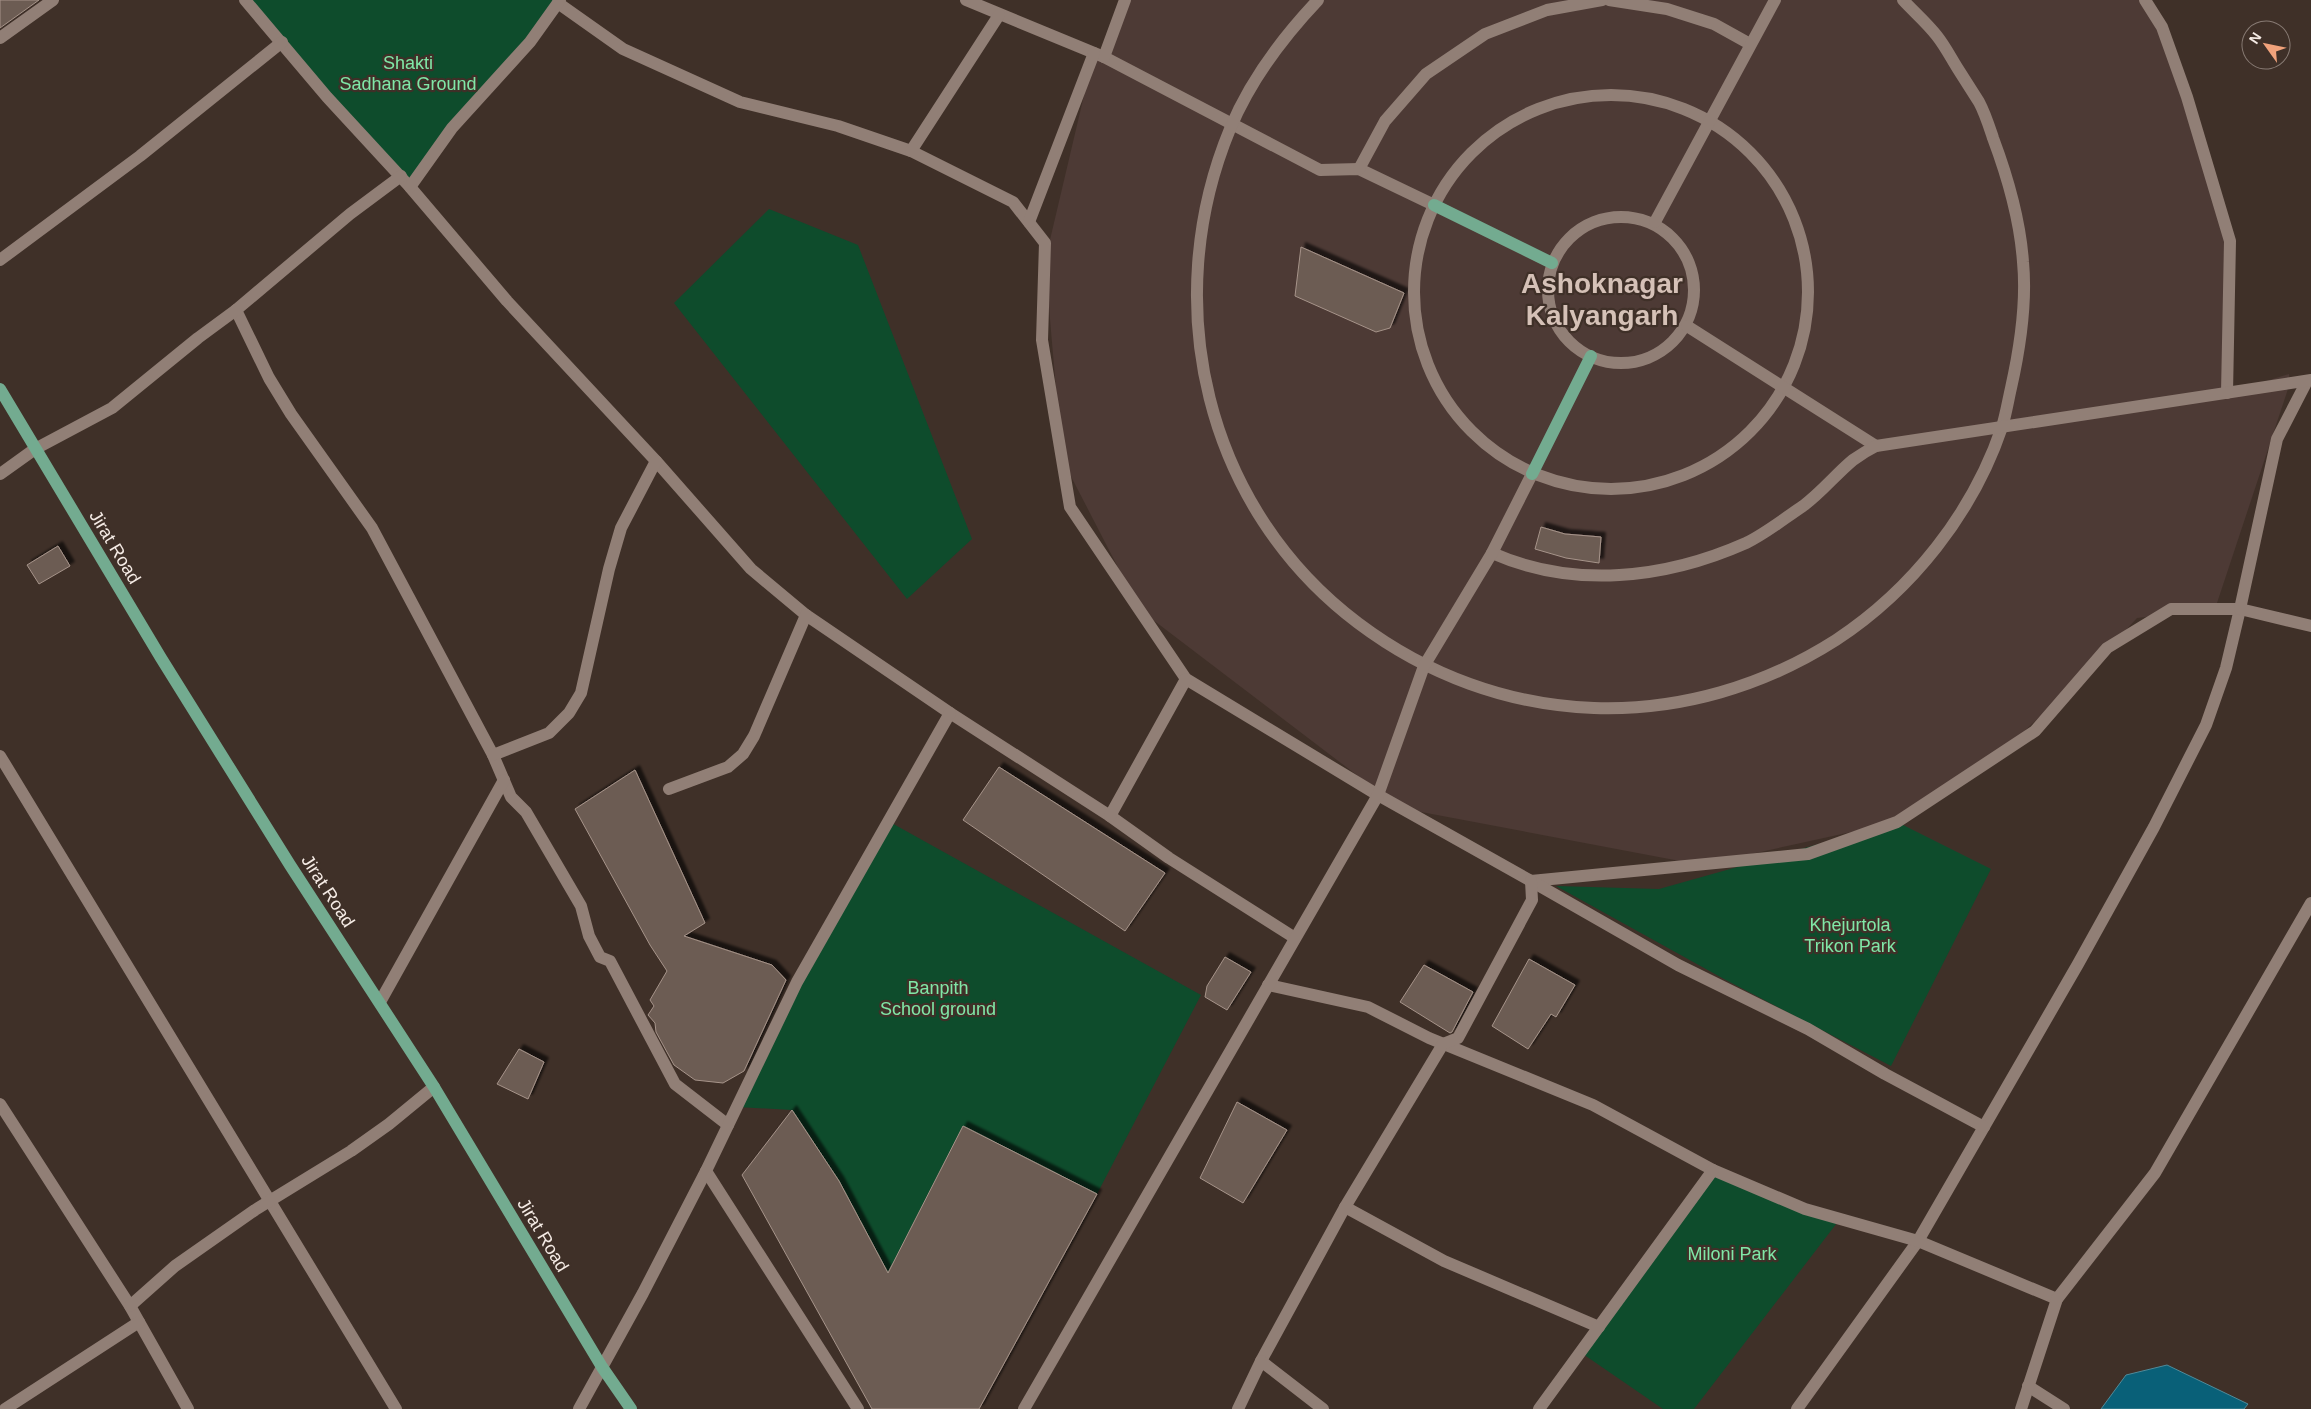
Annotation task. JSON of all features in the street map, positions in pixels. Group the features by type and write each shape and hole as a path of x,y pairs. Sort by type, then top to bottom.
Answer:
{"main road":[{"path":"1434,204 1552,262"},
{"path":"1532,474 1591,356"},
{"name":"Jirat Road","path":"0,389 161,658 285,857 434,1087 602,1367 631,1409"}],"street":[{"path":"0,38 53,0"},
{"path":"245,0 327,97 410,187 507,301 656,461 751,569 806,615 950,713 1110,816 1169,858 1296,938"},
{"path":"966,0 998,15 1099,55 1320,170 1360,170 1434,204"},
{"path":"1029,222 1099,55 1125,0"},
{"path":"1318,0 1283,40 1255,81 1232,125 1214,170 1205,208 1196,266 1196,315 1201,364 1215,420 1228,457 1250,501 1276,542 1308,579 1343,612 1382,641 1424,666 1470,685 1519,699 1569,707 1603,708 1670,704 1719,693 1767,677 1812,655 1855,627 1894,595 1928,558 1958,517 1983,472 2002,426 2021,346 2023,272 2010,182 1981,105 1937,36 1903,0"},
{"path":"1360,170 1385,121 1426,74 1485,34 1547,10 1602,0"},
{"path":"1609,0 1667,9 1714,24 1750,44"},
{"path":"1655,222 1774,0"},
{"path":"2145,0 2162,27 2184,88 2230,240 2227,393"},
{"path":"410,187 452,128 530,42 559,2 623,49 740,102 838,126 911,151 1013,202 1045,243 1042,340 1070,508 1186,679 1378,795 1678,965 1808,1029 1984,1128"},
{"path":"911,151 998,15"},
{"path":"0,260 140,156 282,42"},
{"path":"1594,95 1634,95 1674,104 1710,120 1751,151 1782,192 1801,238 1808,289 1802,340 1783,387 1754,427 1716,458 1672,480 1623,489 1574,486 1532,474 1483,444 1448,405 1424,358 1414,307 1417,254 1434,204 1455,170 1484,141 1517,118 1554,102 1594,95"},
{"path":"0,474 35,449 112,408 198,338 236,310 350,214 400,176"},
{"path":"1612,215 1655,222 1685,249 1696,287 1687,326 1656,357 1613,365 1573,348 1549,312 1548,268 1573,232 1612,215"},
{"path":"236,310 269,378 291,414 372,528 493,756 511,797 526,812 581,906 589,936 600,957 610,961 675,1084 728,1125"},
{"path":"1687,326 1876,446"},
{"path":"1492,553 1519,565 1574,575 1626,575 1689,565 1748,542 1805,504 1854,460 1876,446 2309,380"},
{"path":"1798,1409 1918,1241 2083,955 2154,826 2206,725 2226,668 2277,439 2309,380"},
{"path":"493,756 549,733 569,713 581,693 609,569 621,528 656,461"},
{"path":"1024,1409 1378,795 1424,666 1492,553 1532,474"},
{"path":"1531,881 1808,854 1897,822 2035,732 2108,648 2171,609 2240,609 2311,626"},
{"path":"669,790 728,767 743,754 754,736 806,615"},
{"path":"1110,816 1186,679"},
{"path":"579,1409 706,1172 797,982 950,713"},
{"path":"0,756 396,1409"},
{"path":"380,1002 504,780"},
{"path":"1238,1409 1261,1361 1345,1207 1443,1044 1458,1038 1532,900 1531,881"},
{"path":"2021,1409 2056,1299 2155,1173 2311,903"},
{"path":"1268,985 1368,1006 1443,1044 1593,1105 1712,1170 1805,1209 1918,1241 2056,1299"},
{"path":"130,1306 175,1266 270,1201 352,1151 434,1087"},
{"path":"0,1104 130,1306 188,1409"},
{"path":"1539,1409 1712,1170"},
{"path":"706,1172 790,1299 858,1409"},
{"path":"1345,1207 1444,1261 1599,1327"},
{"path":"5,1409 139,1322"},
{"path":"1261,1361 1323,1409"},
{"path":"2028,1386 2064,1409"}],"shaded area":[{"path":"1125,0 2143,0 2162,27 2230,241 2228,393 2289,374 2290,383 2215,609 2137,618 2087,672 1999,755 1897,822 1701,865 1400,808 1140,610 1062,459 1045,261 1094,53 1104,57"}],"green space":[{"name":"Shakti Sadhana Ground","path":"245,0 558,0 410,187"},
{"path":"769,209 858,245 972,539 907,599 674,303"},
{"name":"Banpith School ground","path":"888,821 1201,995 1097,1194 963,1126 888,1273 839,1181 792,1110 737,1107"},
{"name":"Khejurtola Trikon Park","path":"1897,822 1991,869 1891,1066 1724,979 1556,886 1659,889"},
{"name":"Miloni Park","path":"1713,1170 1840,1219 1694,1409 1663,1409 1580,1352"}],"water":[{"path":"2167,1365 2248,1404 2244,1409 2101,1409 2126,1375"}],"building":[{"path":"0,0 39,0 0,28"},
{"path":"1301,247 1404,293 1390,328 1376,332 1295,296"},
{"path":"1541,527 1565,534 1601,537 1599,563 1566,558 1535,549"},
{"path":"58,546 70,566 39,584 27,565"},
{"path":"999,767 1165,873 1125,931 963,820"},
{"path":"635,770 705,923 684,936 772,965 786,980 744,1071 723,1083 695,1080 674,1065 656,1032 655,1023 648,1015 654,1006 650,1000 667,971 650,945 575,809"},
{"path":"1225,957 1251,972 1227,1010 1205,997 1207,986"},
{"path":"1529,959 1575,985 1556,1017 1551,1014 1528,1049 1492,1026"},
{"path":"1424,965 1473,992 1450,1033 1400,1002"},
{"path":"519,1049 544,1062 528,1099 497,1084"},
{"path":"1237,1102 1287,1130 1243,1203 1200,1178"},
{"path":"792,1110 839,1181 888,1273 963,1126 1097,1194 979,1409 872,1409 742,1175"}],"district":[{"name":"Ashoknagar Kalyangarh","path":"1602,299"}]}
